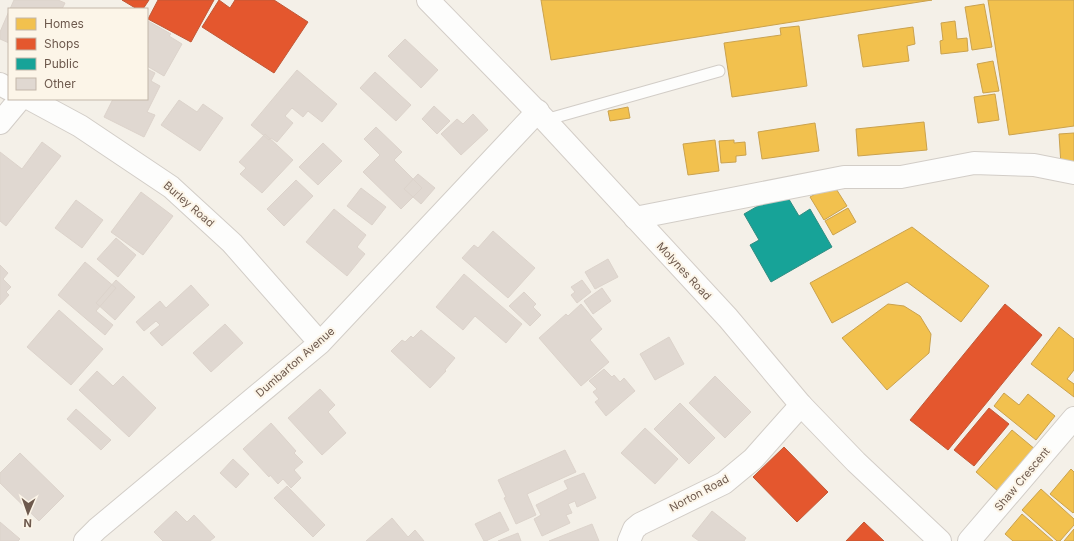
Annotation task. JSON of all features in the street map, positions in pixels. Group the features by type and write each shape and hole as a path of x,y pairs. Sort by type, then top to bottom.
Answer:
{"street":[{"name":"Molynes Road","path":"428,0 542,115 728,318 801,405 856,462 940,541"},
{"path":"0,124 19,100"},
{"name":"Burley Road","path":"32,100 80,126 171,187 232,243 320,343"},
{"name":"Dumbarton Avenue","path":"85,541 103,524 320,343 542,115"},
{"path":"636,218 844,177 901,177 974,163 1034,165 1074,173"},
{"name":"Norton Road","path":"629,541 634,529 640,524 724,483 753,459 801,405"},
{"name":"Shaw Crescent","path":"969,541 1074,418"}],"lane":[{"path":"542,115 719,71"}],"building: Homes":[{"path":"541,0 932,0 551,60"},
{"path":"988,0 1074,0 1074,126 1009,135"},
{"path":"984,4 992,47 972,50 965,7"},
{"path":"955,21 957,39 967,38 968,51 941,54 940,41 943,40 941,23"},
{"path":"799,26 807,86 732,97 724,43 781,35 780,28"},
{"path":"913,27 915,44 907,46 909,61 863,67 858,35"},
{"path":"993,61 999,91 983,93 977,64"},
{"path":"995,94 999,120 978,123 974,97"},
{"path":"628,107 630,118 610,121 608,111"},
{"path":"924,122 927,150 858,156 856,129"},
{"path":"815,123 819,151 762,159 758,132"},
{"path":"1074,133 1074,164 1061,165 1059,134"},
{"path":"715,140 719,171 688,175 683,144"},
{"path":"734,140 734,143 745,142 746,155 736,156 736,162 721,163 719,141"},
{"path":"833,184 847,206 824,220 810,197"},
{"path":"848,208 856,222 833,235 825,221"},
{"path":"912,227 989,286 961,322 907,282 832,323 810,283"},
{"path":"888,304 904,306 920,316 931,334 929,353 887,390 842,338"},
{"path":"1059,327 1074,339 1074,370 1067,379 1074,384 1074,397 1031,364"},
{"path":"1004,393 1019,405 1028,394 1055,416 1036,440 994,406"},
{"path":"1012,430 1036,450 999,492 976,472"},
{"path":"1071,469 1074,472 1073,513 1050,494"},
{"path":"1041,489 1074,519 1074,525 1060,541 1057,541 1022,510"},
{"path":"1022,514 1053,541 1013,541 1005,534"},
{"path":"1074,529 1074,541 1064,541"}],"building: Shops":[{"path":"122,0 149,0 144,8 135,8"},
{"path":"158,0 214,0 191,42 148,19"},
{"path":"219,0 230,8 235,0 274,0 308,22 274,73 202,27"},
{"path":"1005,304 1042,335 948,450 910,420"},
{"path":"989,408 1009,424 974,466 954,450"},
{"path":"784,447 828,492 797,522 753,477"},
{"path":"864,522 884,541 846,541"}],"building: Public":[{"path":"784,191 799,216 810,209 832,247 771,282 750,245 759,240 744,214"}],"building: Other":[{"path":"14,0 58,0 65,3 62,8 10,8"},
{"path":"8,13 8,43 0,39 0,32"},
{"path":"148,21 171,34 169,36 182,44 164,76 148,67"},
{"path":"405,39 438,70 421,88 388,56"},
{"path":"148,70 155,73 151,81 160,86 147,112 155,115 144,137 104,117 112,100 148,100"},
{"path":"297,70 337,104 322,122 308,111 303,117 292,108 285,116 293,123 277,142 271,138 269,140 251,125"},
{"path":"375,72 411,105 396,121 360,88"},
{"path":"179,100 197,112 203,104 223,118 200,151 161,125"},
{"path":"434,106 450,121 437,134 422,119"},
{"path":"473,114 488,130 461,155 441,134 457,119 463,124"},
{"path":"376,127 402,152 394,160 422,188 401,209 363,172 380,155 364,139"},
{"path":"265,134 293,160 262,193 240,174 246,168 239,162"},
{"path":"42,142 61,156 6,226 0,221 0,152 22,169"},
{"path":"323,143 342,161 318,185 299,167"},
{"path":"418,174 435,188 421,204 404,189"},
{"path":"296,180 313,196 284,226 267,209"},
{"path":"361,188 386,207 372,225 347,206"},
{"path":"141,192 173,216 143,255 111,232"},
{"path":"76,200 103,220 82,248 55,228"},
{"path":"334,209 366,235 357,247 365,254 347,276 306,242"},
{"path":"493,231 535,268 508,298 462,258 474,245 478,248"},
{"path":"116,238 136,255 118,277 97,259"},
{"path":"608,259 618,277 595,289 585,272"},
{"path":"85,262 116,288 96,311 113,325 105,335 58,295"},
{"path":"0,265 8,273 3,279 11,287 6,292 9,295 0,305"},
{"path":"464,274 522,324 506,343 475,316 463,330 436,307"},
{"path":"116,280 135,297 115,320 96,303"},
{"path":"582,280 591,292 577,303 571,295 575,292 571,287"},
{"path":"191,285 209,305 162,346 150,333 160,325 156,321 144,331 136,322 160,301 166,308"},
{"path":"602,288 611,301 593,314 584,301"},
{"path":"524,292 536,304 533,307 541,315 530,326 509,306"},
{"path":"581,304 602,329 590,340 609,362 581,386 539,338 566,314 568,316"},
{"path":"59,310 103,349 71,385 27,347"},
{"path":"225,324 243,343 211,372 193,353"},
{"path":"421,330 455,358 445,370 446,371 430,388 391,351 402,340 405,342 411,336 413,338"},
{"path":"669,337 684,364 655,380 640,354"},
{"path":"604,369 612,377 614,375 620,382 624,378 635,391 606,416 595,402 599,399 593,392 597,389 589,381"},
{"path":"97,371 113,386 123,376 156,408 129,437 79,390"},
{"path":"715,376 751,412 725,438 689,403"},
{"path":"320,389 335,405 328,412 346,433 322,455 288,418"},
{"path":"680,403 715,438 689,464 654,429"},
{"path":"76,409 111,440 101,450 67,419"},
{"path":"271,423 296,451 294,453 303,462 294,470 301,478 291,488 283,479 278,484 270,475 269,477 243,449"},
{"path":"645,428 678,459 655,484 621,453"},
{"path":"565,450 576,472 527,494 536,515 516,524 504,498 506,497 498,480"},
{"path":"20,453 64,496 39,521 0,483 0,473"},
{"path":"233,459 249,474 236,488 220,473"},
{"path":"584,473 596,498 577,507 575,501 568,504 572,513 566,515 570,523 542,536 534,519 541,515 536,505 568,489 564,481"},
{"path":"287,486 325,525 313,537 274,498"},
{"path":"176,511 187,522 194,515 215,537 210,541 163,541 154,532"},
{"path":"712,511 746,538 744,541 699,541 692,536"},
{"path":"500,512 509,530 484,541 475,524"},
{"path":"392,518 408,537 415,530 424,541 366,541"},
{"path":"0,522 20,539 18,541 0,541"},
{"path":"592,524 599,541 549,541"},
{"path":"518,533 521,541 498,541"}]}
